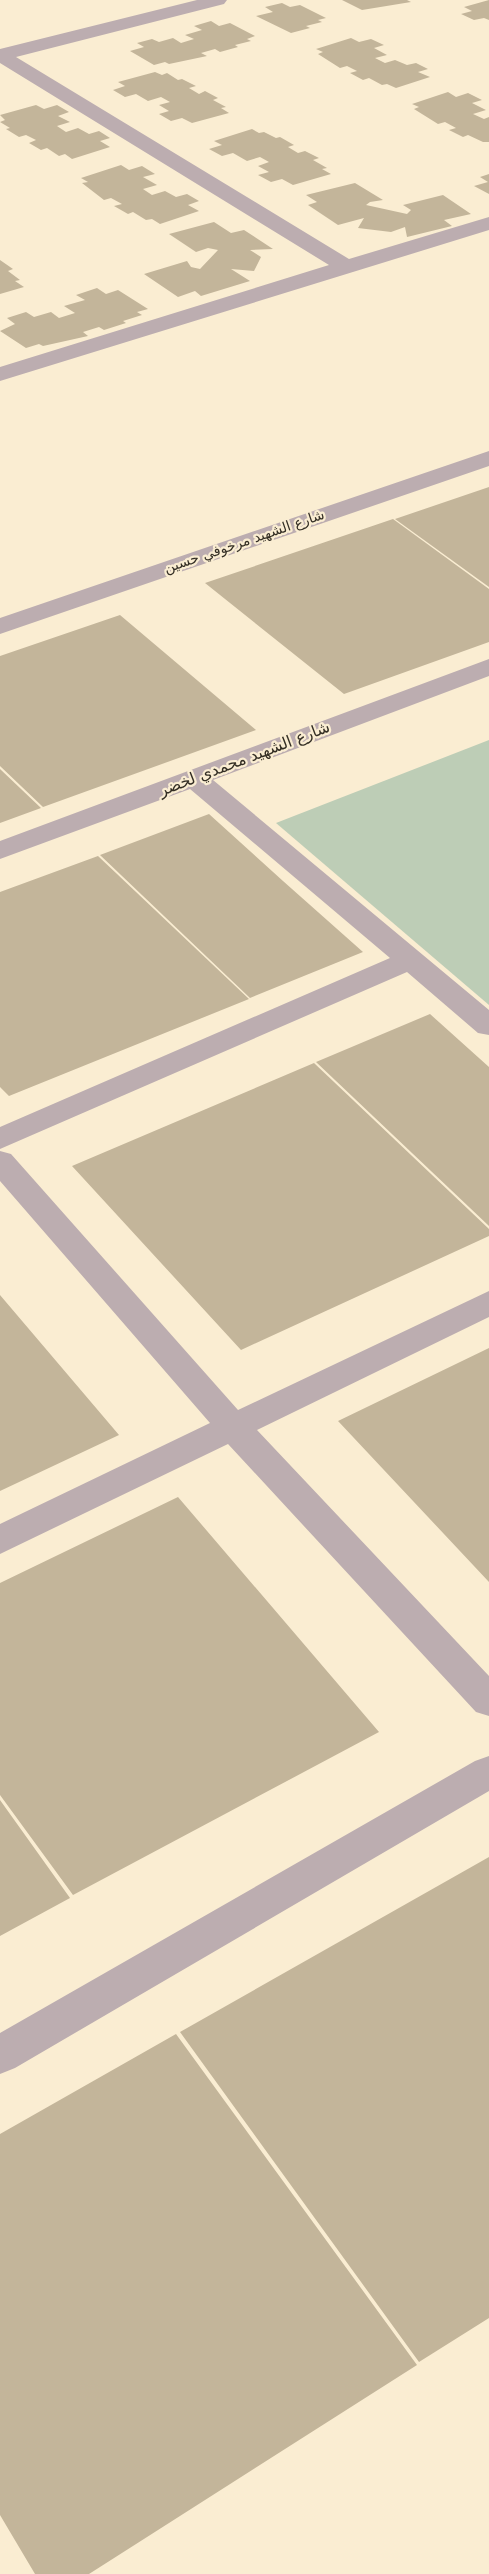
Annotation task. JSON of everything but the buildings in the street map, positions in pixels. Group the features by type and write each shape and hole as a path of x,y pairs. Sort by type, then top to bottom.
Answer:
{"street":[{"path":"0,55 218,0"},
{"path":"0,55 345,266"},
{"path":"0,374 489,223"},
{"name":"شارع الشهيد مرخوفي حسين","path":"0,626 489,458"},
{"name":"شارع الشهيد محمدي لخضر","path":"0,851 489,667"},
{"path":"193,777 489,1026"},
{"path":"0,1139 409,960"},
{"path":"0,1161 234,1427 489,1701"},
{"path":"0,1540 489,1303"},
{"path":"0,2055 489,1772"}],"green space":[{"path":"489,740 489,1005 276,823"}]}
